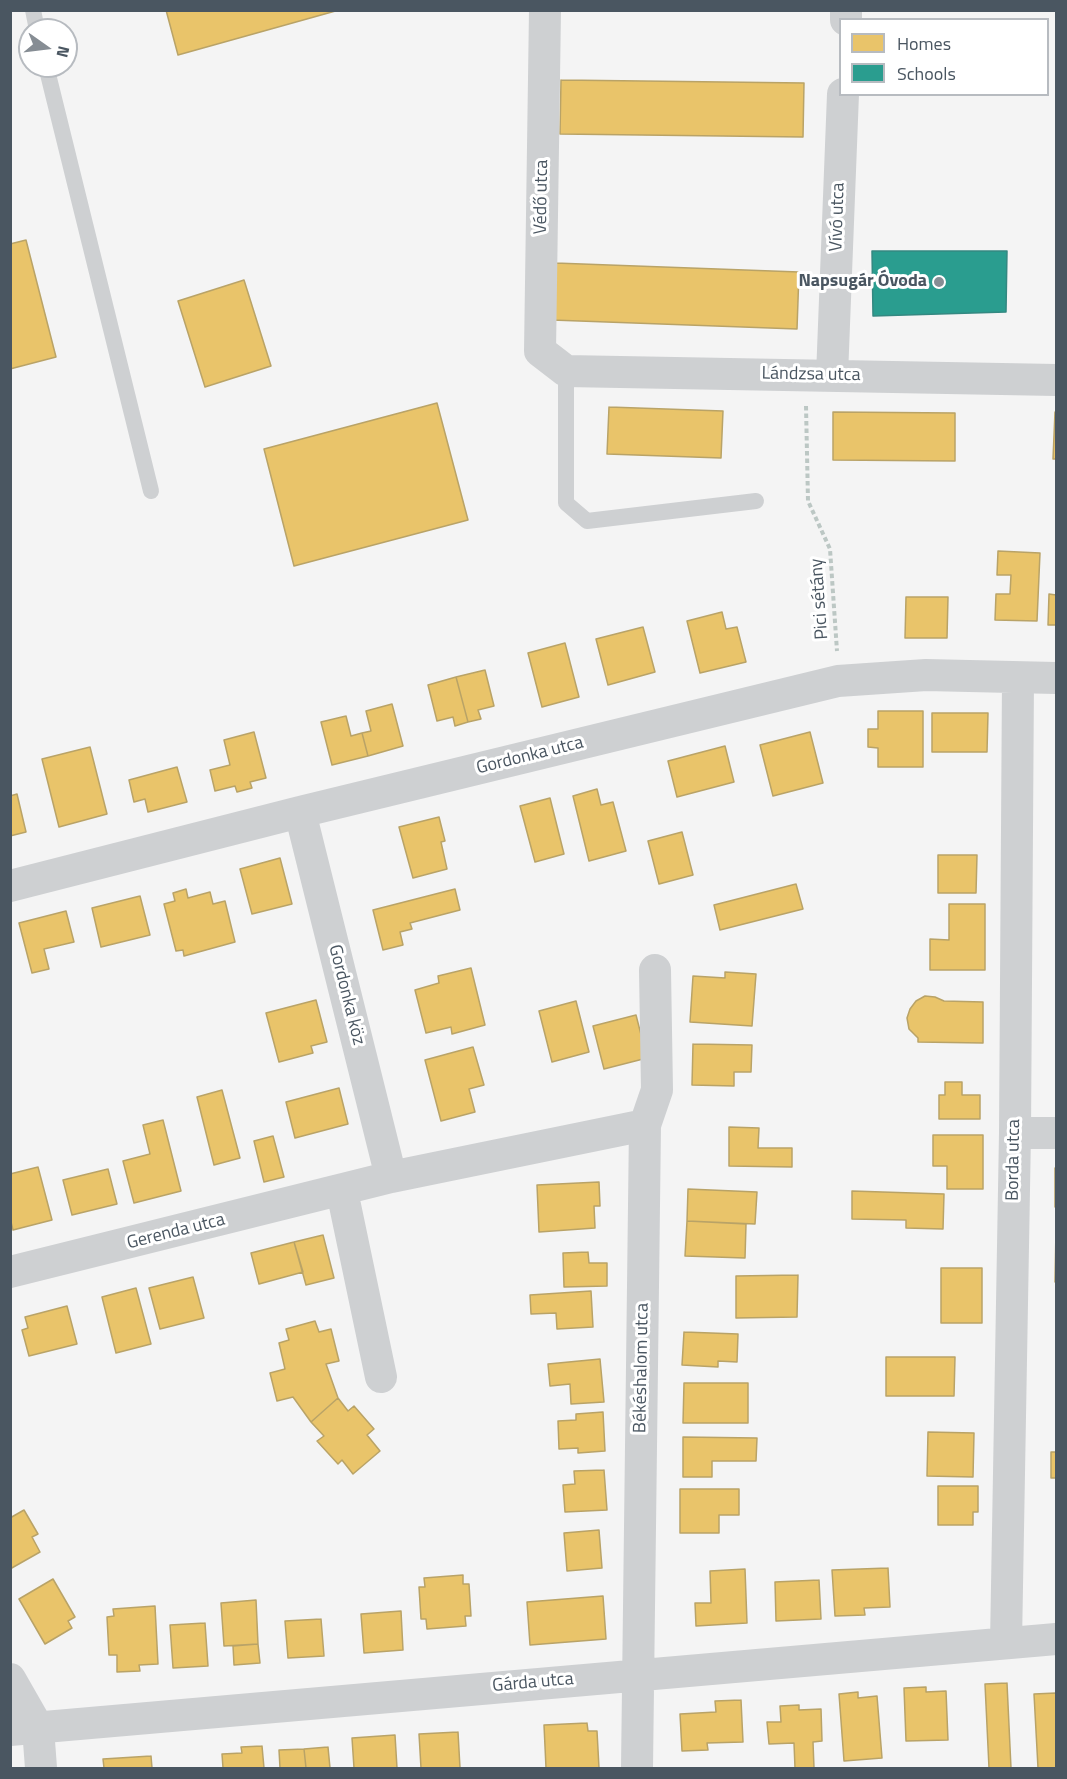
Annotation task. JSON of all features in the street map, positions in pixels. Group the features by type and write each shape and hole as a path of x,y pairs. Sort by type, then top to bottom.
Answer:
{"street":[{"name":"Védő utca","path":"545,10 540,351 567,371"},
{"name":"Vívó utca","path":"819,375 843,96"},
{"name":"Lándzsa utca","path":"567,371 1056,380"},
{"name":"Gordonka utca","path":"10,886 300,812 838,681 926,675 1056,678"},
{"name":"Borda utca","path":"1006,1642 1015,1133 1018,678"},
{"name":"Gordonka köz","path":"300,812 392,1177"},
{"name":"Békéshalom utca","path":"637,1768 645,1125 657,1090 655,970"},
{"name":"Gerenda utca","path":"10,1272 392,1177 645,1125"},
{"path":"1015,1133 1056,1133"},
{"path":"342,1191 381,1377"},
{"name":"Gárda utca","path":"24,1729 1056,1639"},
{"path":"10,1679 24,1729 41,1768"}],"lane":[{"path":"49,78 151,491"},
{"path":"567,371 566,503 587,521 756,501"}],"path":[{"name":"Pici sétány","path":"819,375 808,501 830,549 838,681"}],"building: Homes":[{"path":"166,10 339,10 178,55"},
{"path":"561,80 804,83 803,137 560,134"},
{"path":"26,240 56,357 10,369 10,244"},
{"path":"555,263 799,272 797,329 552,320"},
{"path":"244,280 271,366 205,387 178,301"},
{"path":"437,403 468,520 294,566 264,449"},
{"path":"609,407 723,411 721,458 607,454"},
{"path":"833,412 955,413 955,461 833,460"},
{"path":"1055,412 1056,459 1053,459"},
{"path":"998,551 1040,553 1037,621 995,620 996,594 1010,594 1011,575 997,575"},
{"path":"1049,594 1056,595 1056,625 1048,625"},
{"path":"906,597 948,597 947,638 905,638"},
{"path":"722,612 726,629 737,627 746,662 700,673 687,621"},
{"path":"643,627 655,672 608,685 596,639"},
{"path":"565,643 579,697 542,707 528,653"},
{"path":"485,670 494,706 478,710 481,719 468,722 456,677"},
{"path":"456,677 468,722 455,726 453,717 437,721 428,685"},
{"path":"392,704 403,746 368,756 362,733 371,731 366,711"},
{"path":"878,711 923,711 923,767 878,767 878,748 868,747 868,729 878,729"},
{"path":"932,713 988,713 987,752 932,752"},
{"path":"346,716 351,736 362,733 368,756 332,765 321,722"},
{"path":"254,732 266,778 250,782 252,788 237,792 235,786 215,791 210,770 230,765 224,740"},
{"path":"810,732 823,783 773,796 760,745"},
{"path":"725,746 734,782 677,797 668,761"},
{"path":"90,747 107,814 59,827 42,759"},
{"path":"177,767 187,802 148,812 145,799 134,802 129,780"},
{"path":"597,789 601,805 613,802 626,851 589,861 573,796"},
{"path":"17,794 26,832 10,836 10,796"},
{"path":"550,798 564,854 535,862 520,806"},
{"path":"439,817 445,841 441,842 447,869 413,878 399,827"},
{"path":"682,832 693,875 659,884 648,841"},
{"path":"938,855 977,855 976,893 938,893"},
{"path":"280,858 292,904 252,914 240,869"},
{"path":"796,884 803,909 720,930 714,905"},
{"path":"186,889 188,898 210,892 213,904 225,901 235,942 184,956 183,950 176,951 164,904 175,901 173,893"},
{"path":"455,889 460,910 410,923 412,929 400,932 403,945 383,950 373,910"},
{"path":"140,896 150,935 101,947 92,908"},
{"path":"949,904 985,904 985,970 930,970 930,939 949,940"},
{"path":"66,911 74,942 44,949 49,969 32,973 19,923"},
{"path":"471,968 485,1025 452,1034 451,1027 426,1033 415,990 439,983 438,976"},
{"path":"725,972 756,974 752,1026 690,1022 693,976 725,978"},
{"path":"925,996 944,1001 983,1002 983,1043 918,1042 918,1038 909,1029 907,1018 916,1001"},
{"path":"316,1000 327,1042 311,1046 313,1053 279,1062 266,1013"},
{"path":"576,1001 589,1052 552,1062 539,1011"},
{"path":"636,1015 647,1058 604,1069 593,1026"},
{"path":"693,1044 752,1045 751,1072 734,1072 734,1086 692,1085"},
{"path":"473,1047 484,1085 469,1089 475,1112 441,1121 425,1060"},
{"path":"945,1082 962,1082 962,1095 980,1095 980,1119 939,1119 939,1095 945,1095"},
{"path":"339,1088 348,1124 295,1138 286,1102"},
{"path":"222,1090 240,1158 214,1165 197,1097"},
{"path":"163,1120 181,1191 134,1203 123,1161 150,1154 143,1125"},
{"path":"729,1127 759,1128 758,1148 792,1148 792,1167 729,1166"},
{"path":"933,1135 983,1135 983,1189 947,1189 947,1166 933,1166"},
{"path":"273,1136 284,1177 264,1182 254,1141"},
{"path":"38,1167 52,1220 13,1230 10,1218 10,1174"},
{"path":"1056,1168 1056,1207 1055,1207"},
{"path":"108,1169 117,1204 72,1215 63,1180"},
{"path":"599,1182 600,1206 594,1206 595,1228 539,1232 537,1185"},
{"path":"688,1189 757,1192 755,1224 687,1221"},
{"path":"852,1191 944,1194 943,1229 906,1228 906,1220 852,1219"},
{"path":"687,1221 746,1224 745,1258 685,1256"},
{"path":"1056,1229 1056,1282 1055,1282"},
{"path":"323,1235 334,1278 306,1285 294,1242"},
{"path":"294,1242 303,1272 259,1284 251,1253"},
{"path":"588,1252 589,1263 607,1263 607,1286 564,1287 563,1253"},
{"path":"941,1268 982,1268 982,1323 941,1323"},
{"path":"798,1275 797,1317 736,1318 736,1276"},
{"path":"193,1277 204,1318 160,1329 149,1288"},
{"path":"136,1288 151,1344 116,1353 102,1297"},
{"path":"591,1291 593,1327 557,1329 556,1313 531,1314 530,1295"},
{"path":"67,1306 77,1344 29,1356 22,1330 28,1328 25,1317"},
{"path":"315,1321 319,1332 331,1329 339,1361 326,1364 338,1398 311,1422 293,1397 277,1401 270,1373 285,1369 279,1343 289,1340 286,1329"},
{"path":"684,1332 738,1334 737,1362 718,1361 718,1367 682,1365"},
{"path":"886,1357 955,1357 954,1396 886,1396"},
{"path":"600,1359 604,1402 571,1404 570,1384 550,1386 548,1364"},
{"path":"684,1383 748,1383 748,1423 683,1423"},
{"path":"338,1398 348,1411 354,1406 374,1429 367,1435 380,1451 353,1474 342,1460 338,1464 317,1441 324,1436 311,1422"},
{"path":"603,1412 605,1451 578,1453 578,1448 559,1449 558,1421 576,1420 576,1414"},
{"path":"928,1432 974,1433 973,1477 927,1476"},
{"path":"683,1437 757,1438 756,1461 712,1461 712,1477 683,1477"},
{"path":"1051,1452 1056,1452 1056,1478 1051,1478"},
{"path":"604,1470 607,1510 565,1512 563,1485 575,1484 574,1471"},
{"path":"938,1486 978,1486 978,1512 973,1512 973,1525 938,1525"},
{"path":"680,1489 739,1489 739,1515 719,1515 719,1533 680,1533"},
{"path":"24,1510 38,1534 32,1537 40,1552 10,1569 10,1518"},
{"path":"599,1530 602,1568 567,1571 564,1533"},
{"path":"888,1568 890,1607 864,1608 865,1615 835,1616 832,1570"},
{"path":"745,1569 747,1623 696,1626 695,1603 711,1603 710,1571"},
{"path":"463,1575 463,1584 469,1584 471,1616 465,1616 466,1626 427,1629 426,1619 421,1619 419,1587 425,1587 424,1578"},
{"path":"53,1579 75,1617 68,1621 72,1628 45,1644 19,1599"},
{"path":"819,1580 821,1619 776,1621 775,1582"},
{"path":"603,1596 606,1639 530,1645 527,1602"},
{"path":"256,1600 258,1644 224,1646 221,1603"},
{"path":"155,1606 158,1664 139,1665 140,1671 117,1672 117,1655 109,1655 107,1617 114,1616 113,1609"},
{"path":"401,1611 403,1650 364,1653 361,1614"},
{"path":"321,1619 324,1656 288,1658 285,1621"},
{"path":"205,1623 208,1666 173,1668 170,1625"},
{"path":"258,1644 260,1663 234,1665 233,1646"},
{"path":"1007,1683 1011,1768 989,1768 985,1684"},
{"path":"926,1687 926,1692 946,1691 948,1740 906,1741 904,1688"},
{"path":"858,1692 858,1698 877,1696 882,1758 844,1761 839,1694"},
{"path":"1056,1693 1056,1768 1038,1768 1034,1694"},
{"path":"741,1700 743,1742 707,1743 708,1750 682,1751 680,1714 716,1712 715,1701"},
{"path":"799,1705 799,1710 821,1709 822,1741 813,1742 814,1768 795,1768 794,1743 769,1744 767,1722 781,1722 780,1706"},
{"path":"587,1723 588,1731 597,1731 599,1768 546,1768 544,1725"},
{"path":"458,1732 460,1768 421,1768 419,1734"},
{"path":"395,1735 397,1768 354,1768 352,1738"},
{"path":"262,1746 264,1768 223,1768 222,1754 242,1753 241,1747"},
{"path":"328,1747 330,1768 306,1768 304,1749"},
{"path":"304,1749 306,1768 280,1768 279,1750"},
{"path":"151,1756 152,1768 104,1768 103,1759"}],"building: Schools":[{"name":"Napsugár Óvoda","path":"872,251 1007,251 1006,312 873,316"}],"place":[{"name":"Napsugár Óvoda","path":"939,282"}]}
